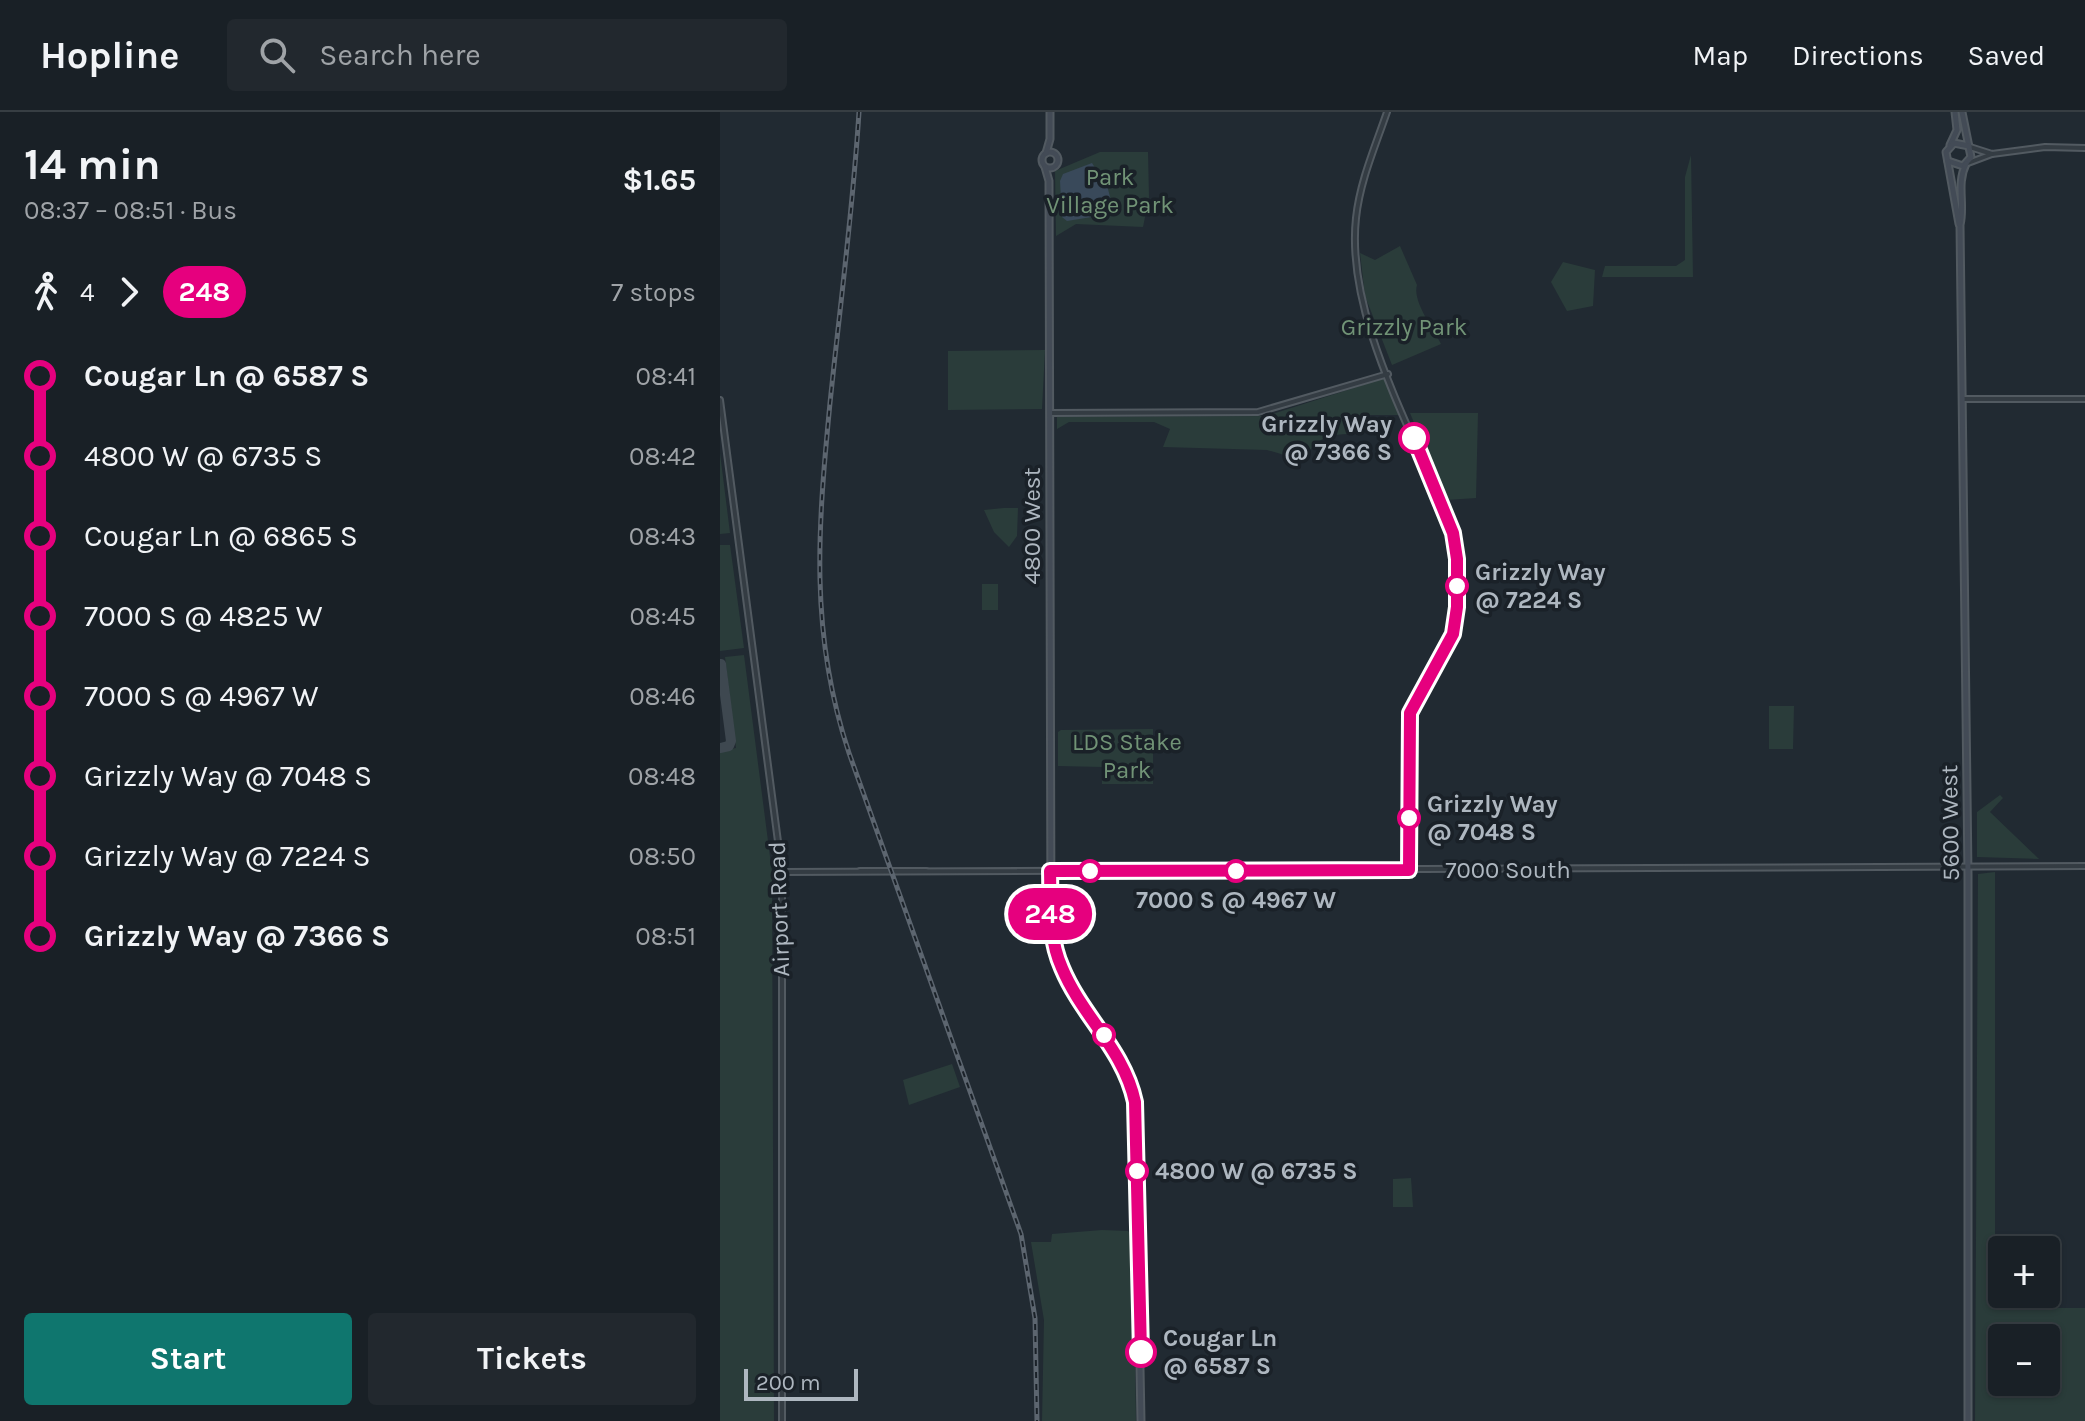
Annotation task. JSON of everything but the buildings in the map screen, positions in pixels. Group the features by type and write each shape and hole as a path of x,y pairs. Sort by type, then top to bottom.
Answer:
{"main road":[{"name":"4800 West","path":"1050,112 1050,139 1042,159 1049,181 1051,923 1059,962 1123,1065 1135,1102 1141,1421"},
{"path":"1955,112 1957,130 1947,161 1957,166 1967,164"},
{"path":"1950,145 1969,146 1962,112"},
{"name":"4800 West","path":"1049,181 1058,162 1050,139"},
{"name":"5600 West","path":"1968,1421 1968,867 1960,225 1963,206 1960,180 1967,164 1969,146"},
{"path":"1046,153 1055,154"},
{"name":"5600 West","path":"1947,161 1960,225"},
{"path":"1045,167 1054,167"}],"street":[{"path":"1387,112 1361,188 1355,248 1362,303 1450,526 1457,559 1456,625 1410,713 1409,870"},
{"path":"1969,146 1992,154"},
{"path":"1967,164 1992,154 2045,147 2085,148"},
{"path":"1050,413 1258,412 1388,374"},
{"path":"1962,399 2085,399"},
{"name":"Airport Road","path":"720,400 782,872 782,1421"},
{"name":"7000 South","path":"782,872 2085,866"}],"green space":[{"name":"Park Village Park","path":"1100,152 1148,152 1149,197 1143,227 1076,224 1056,236 1055,171"},
{"path":"1691,155 1693,277 1602,277 1605,266 1676,266 1685,260 1685,177"},
{"name":"Grizzly Park","path":"1400,246 1417,285 1420,306 1441,344 1392,365 1365,296 1360,253 1375,260"},
{"path":"1563,262 1595,270 1593,306 1567,311 1551,282"},
{"path":"1045,350 1042,409 948,410 948,351"},
{"path":"1385,378 1399,415 1350,415 1348,434 1324,438 1298,465 1281,454 1267,450 1163,447 1170,429 1154,422 1069,422 1057,429 1057,417 1266,416"},
{"path":"1410,413 1478,413 1476,498 1446,500"},
{"path":"720,453 730,533 720,534"},
{"path":"1018,508 1017,536 1009,547 994,532 984,510"},
{"path":"720,545 730,545 744,648 720,651"},
{"path":"982,584 998,584 998,610 982,610"},
{"path":"744,655 772,872 774,1421 720,1421 720,751 736,748 725,657"},
{"path":"1769,706 1794,706 1793,749 1769,749"},
{"name":"LDS Stake Park","path":"1153,729 1153,784 1102,784 1102,767 1058,766 1058,732 1061,730"},
{"path":"2000,795 2003,798 1990,812 2039,859 1977,857 1977,812"},
{"path":"1995,872 1995,1236 1988,1236 1988,1308 2085,1308 2085,1421 1975,1421 1978,874"},
{"path":"952,1064 960,1087 909,1105 903,1080"},
{"path":"1411,1178 1413,1207 1393,1207 1393,1179"},
{"path":"1128,1231 1133,1237 1136,1421 1042,1421 1044,1320 1031,1242 1051,1242 1052,1234"}],"water":[{"path":"1092,163 1108,189 1113,209 1110,214 1067,221 1062,217 1060,181 1063,174"}],"taxiway":[{"path":"720,748 729,746 731,741 721,664"}],"railway":[{"path":"859,112 822,493 820,580 827,665 849,753 1021,1234 1035,1318 1037,1421"}],"bus line":[{"name":"248","path":"1141,1352 1135,1102 1123,1065 1059,962 1051,923 1050,871 1409,870 1410,713 1417,695 1453,634 1457,607 1456,544 1414,438"}],"place":[{"name":"Grizzly Way @ 7366 S","path":"1414,438"},
{"name":"Grizzly Way @ 7224 S","path":"1457,586"},
{"name":"Grizzly Way @ 7048 S","path":"1409,818"},
{"name":"7000 S @ 4967 W","path":"1236,871"},
{"name":"4800 W @ 6735 S","path":"1137,1171"},
{"name":"Cougar Ln @ 6587 S","path":"1141,1352"}]}
